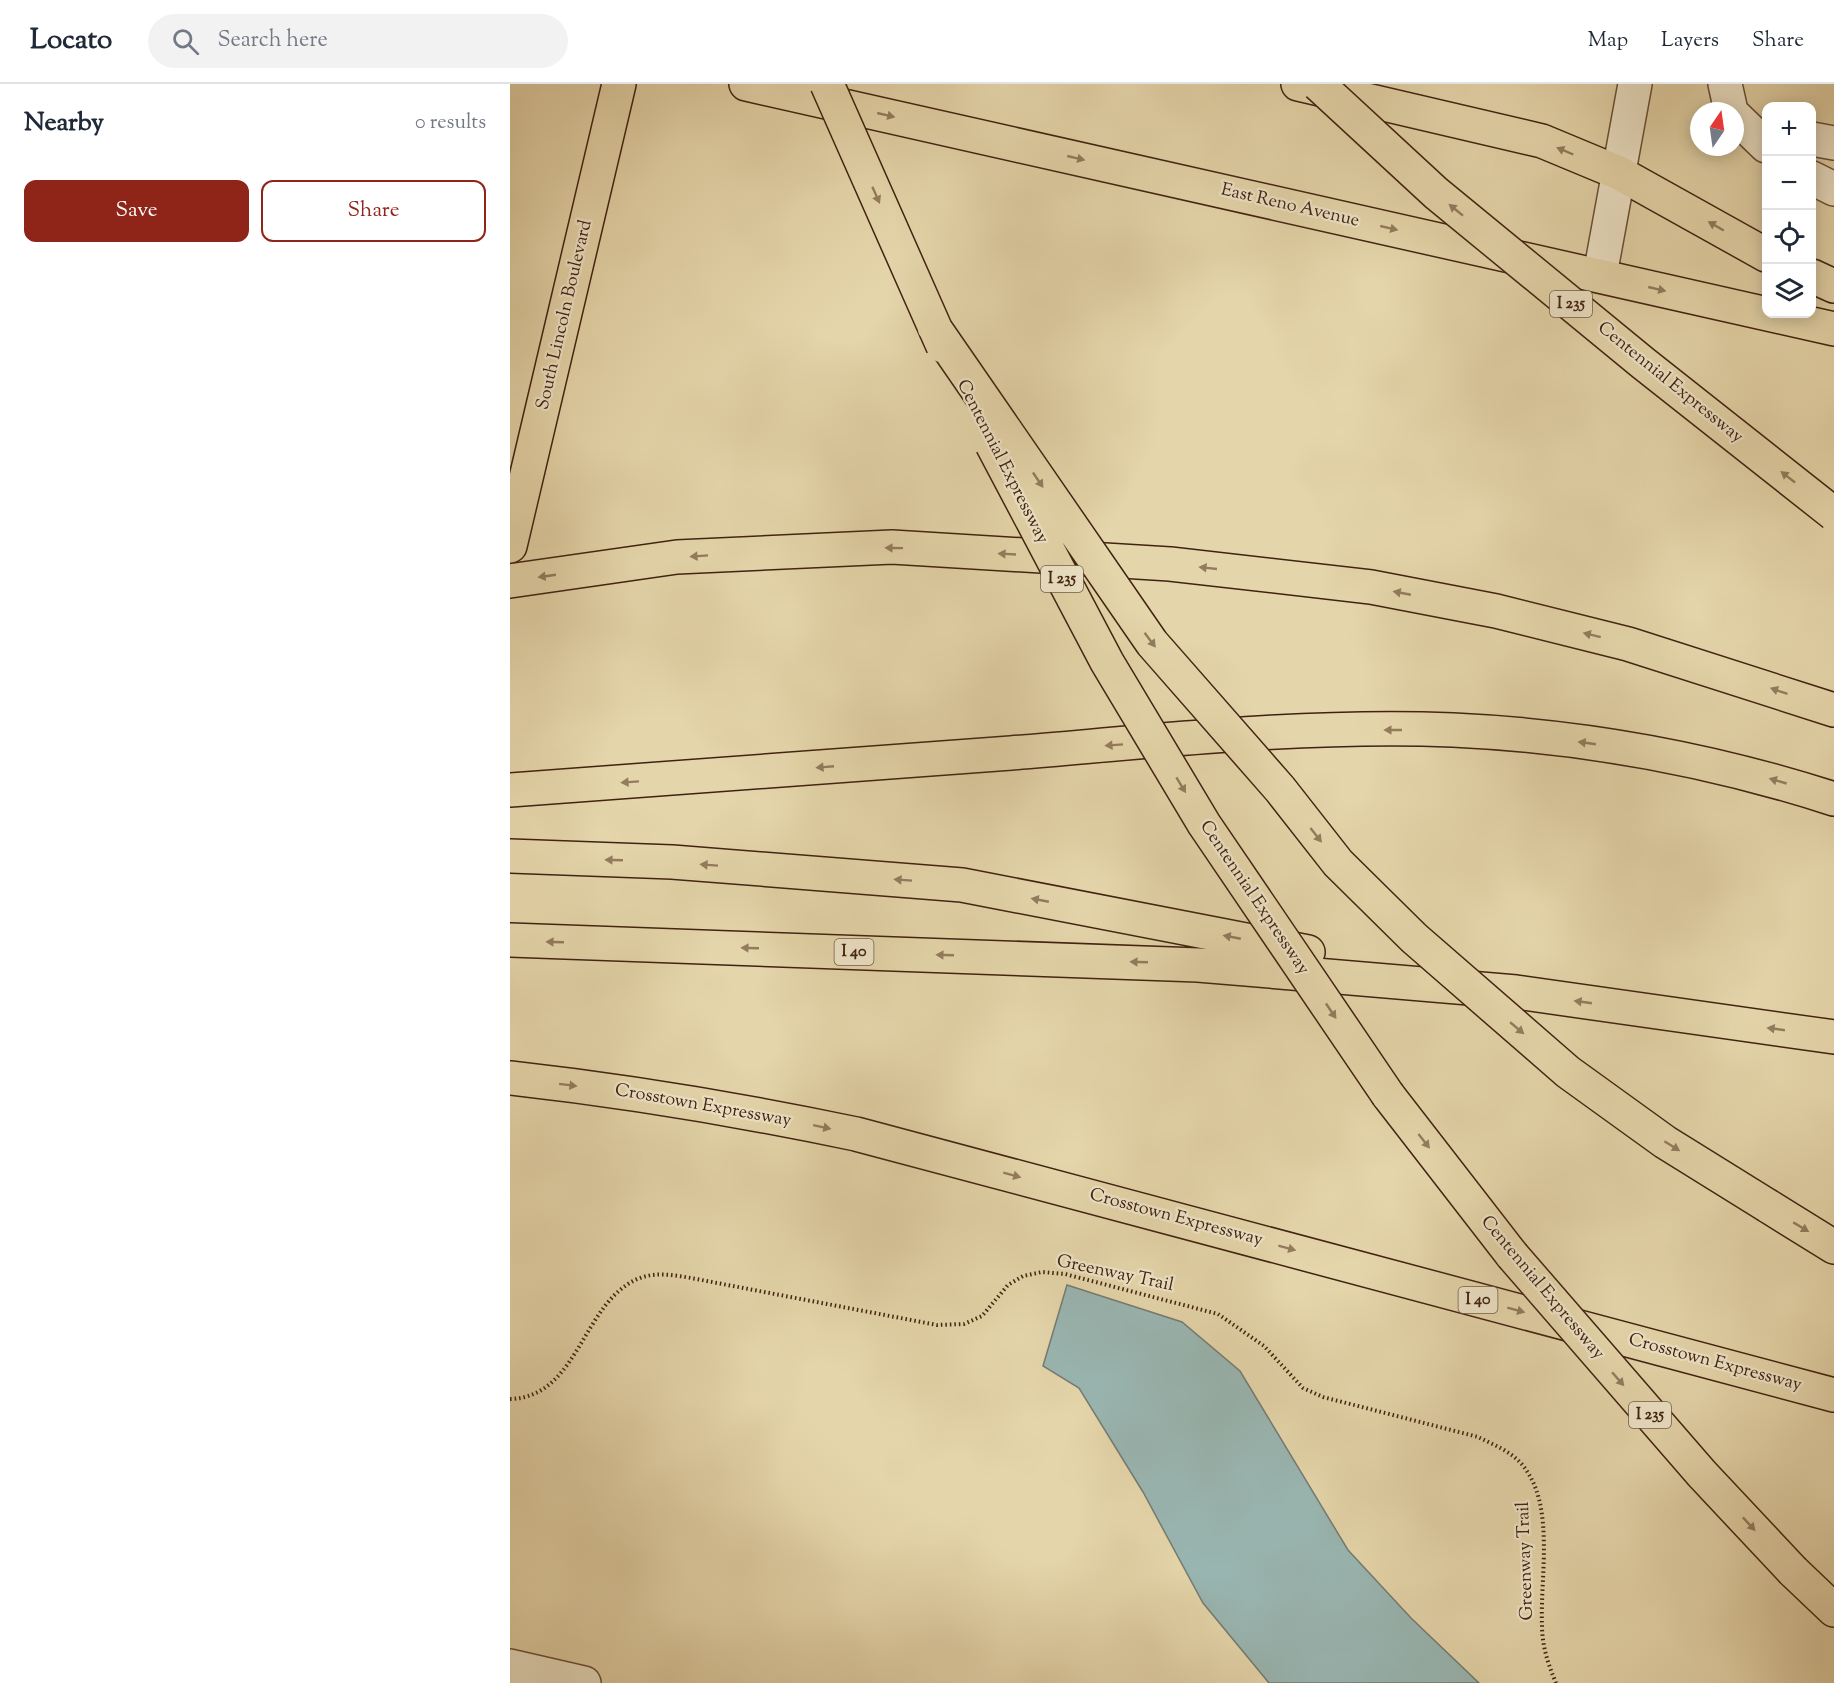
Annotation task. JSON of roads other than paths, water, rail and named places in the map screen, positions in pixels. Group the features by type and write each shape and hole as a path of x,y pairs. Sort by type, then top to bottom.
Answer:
{"main road":[{"name":"South Lincoln Boulevard","path":"510,546 619,84"},
{"name":"East Reno Avenue","path":"747,84 1834,328"},
{"name":"Centennial Expressway","path":"827,84 934,327 1037,533 1113,672 1204,824 1388,1095 1512,1255 1614,1375 1793,1571 1834,1610"},
{"path":"1298,84 1542,141 1619,173 1762,252"},
{"name":"Centennial Expressway","path":"1318,84 1436,193 1642,363 1834,514"},
{"path":"1816,278 1834,286"},
{"path":"934,327 1152,643 1280,789 1338,863 1414,938 1568,1072 1665,1142 1834,1247"},
{"path":"510,581 677,557 892,548 1170,564 1371,587 1496,611 1628,644 1834,710"},
{"path":"510,790 1308,730 1452,730 1562,740 1678,756 1775,780 1834,799"},
{"path":"510,856 672,862 962,885 1516,992"},
{"name":"I 40","path":"510,940 1198,965 1516,992 1834,1037"},
{"name":"Crosstown Expressway","path":"510,1078 604,1089 738,1110 855,1134 1820,1392"},
{"path":"1820,1392 1834,1409"}],"street":[{"path":"1600,275 1635,84"},
{"path":"1725,84 1749,127"},
{"path":"1816,140 1834,143"},
{"path":"1816,180 1834,189"},
{"path":"510,1666 584,1683"}],"water":[{"path":"1067,1285 1182,1322 1240,1371 1348,1550 1411,1618 1479,1683 1269,1683 1203,1603 1143,1492 1079,1388 1043,1366"}]}
